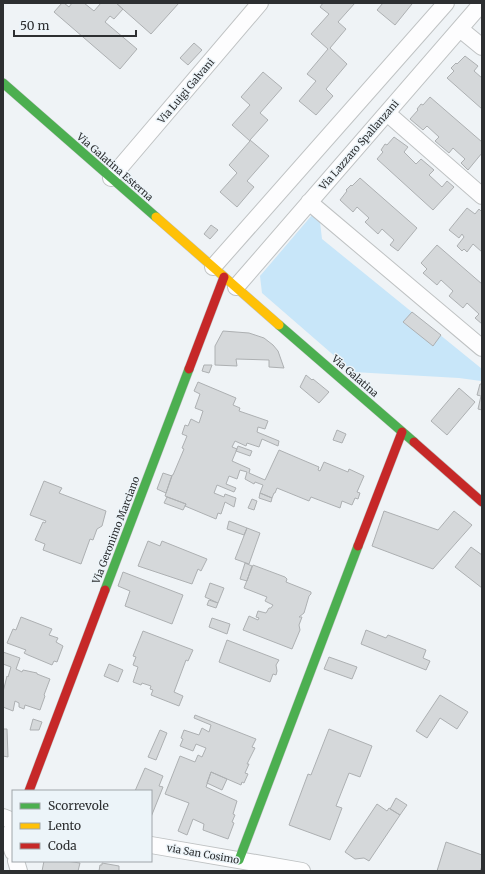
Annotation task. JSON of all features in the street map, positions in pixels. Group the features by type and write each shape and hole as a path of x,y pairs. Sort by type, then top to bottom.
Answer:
{"street":[{"name":"Via Luigi Galvani","path":"111,178 260,3"},
{"path":"218,272 446,3"},
{"name":"Via Lazzaro Spallanzani","path":"236,287 482,3"},
{"path":"460,29 482,47"},
{"name":"Via Galatina Esterna","path":"3,83 218,272"},
{"path":"387,113 482,196"},
{"path":"309,202 482,348"},
{"name":"Via Galatina","path":"218,272 482,502"},
{"name":"Via Geronimo Marciano","path":"29,790 218,272"},
{"path":"239,860 402,432"},
{"path":"12,830 8,836 12,849"},
{"name":"via San Cosimo","path":"152,845 302,871"}],"shaded area":[{"path":"312,215 320,222 322,239 482,369 481,381 459,378 353,372 262,293 260,276"}],"building":[{"path":"62,3 69,7 72,3 84,3 94,11 101,3 116,3 123,9 114,19 110,16 105,22 137,49 120,69 54,12"},
{"path":"116,3 179,3 151,34"},
{"path":"323,3 355,3 338,22 346,29 330,48 347,64 326,89 333,96 316,115 299,101 316,81 307,74 328,49 311,34 329,14 320,7"},
{"path":"383,3 412,4 395,25 377,10"},
{"path":"194,43 202,50 188,65 180,58"},
{"path":"465,56 478,66 474,71 482,78 482,109 447,78 454,71 451,68"},
{"path":"263,72 282,88 260,113 268,120 250,140 269,156 247,181 254,187 237,207 220,192 237,173 229,165 250,141 232,125 250,105 241,97"},
{"path":"430,97 482,142 482,153 468,170 461,163 465,159 453,148 449,153 435,141 439,137 427,126 423,130 410,119 421,104 423,105"},
{"path":"394,137 408,147 404,152 416,164 421,159 434,170 429,175 442,187 447,181 454,187 433,210 377,159 383,152 381,150 385,144 387,145"},
{"path":"360,178 417,228 398,251 390,245 394,240 382,229 378,234 365,222 369,218 357,207 353,212 340,200 347,191 346,190"},
{"path":"467,208 475,214 479,209 482,212 482,252 473,244 467,252 464,249 462,251 457,246 464,237 462,234 459,238 449,230"},
{"path":"211,225 218,230 210,239 204,234"},
{"path":"437,245 482,284 482,324 475,318 479,314 467,303 463,308 449,296 453,291 441,280 437,285 423,273 427,269 421,263"},
{"path":"412,312 441,335 433,346 403,322"},
{"path":"223,331 249,333 264,338 278,351 284,368 269,367 269,360 236,359 237,366 215,365 215,346"},
{"path":"204,365 212,365 209,373 202,371"},
{"path":"306,375 329,392 319,403 300,387"},
{"path":"198,382 236,398 233,405 240,408 239,411 268,421 265,429 258,427 257,432 279,441 278,446 262,439 259,447 247,443 246,446 235,441 232,447 237,449 232,461 250,469 249,473 265,480 279,450 319,467 318,470 320,471 324,462 348,472 349,469 364,476 357,492 360,493 358,499 355,498 352,505 342,501 340,508 311,497 309,501 277,488 272,498 260,493 263,485 255,482 254,484 245,479 247,472 240,470 237,479 229,476 226,484 236,488 234,492 217,485 214,493 224,497 225,494 236,498 234,507 225,502 221,514 218,513 216,519 185,506 186,504 165,496 172,475 184,449 182,448 187,436 182,434 185,425 188,426 191,419 199,423 203,411 195,408 200,394 194,391"},
{"path":"480,384 482,384 482,410 478,409 481,396 477,395"},
{"path":"459,388 475,402 447,435 431,421"},
{"path":"337,430 346,434 342,443 333,440"},
{"path":"238,446 252,451 250,456 236,451"},
{"path":"163,473 172,476 166,493 157,489"},
{"path":"44,481 62,488 59,493 106,511 102,526 97,529 93,540 90,539 81,564 43,550 45,544 35,540 43,522 45,523 46,521 30,515"},
{"path":"260,493 272,498 271,502 259,498"},
{"path":"167,497 186,504 183,510 164,503"},
{"path":"252,499 257,501 254,510 248,508"},
{"path":"384,511 438,530 454,511 472,525 433,569 372,546"},
{"path":"229,521 247,528 244,535 227,529"},
{"path":"247,528 260,533 249,564 235,559"},
{"path":"148,541 160,546 162,541 207,559 201,571 198,569 192,584 138,566"},
{"path":"471,547 482,555 482,588 455,567"},
{"path":"245,563 252,566 247,581 240,579"},
{"path":"253,565 285,577 287,579 286,582 311,592 304,613 299,617 302,617 299,625 300,630 292,649 243,630 249,616 258,620 259,618 256,617 258,611 266,613 273,605 265,601 267,597 244,588"},
{"path":"123,572 183,595 172,624 125,606 130,591 118,586"},
{"path":"210,583 224,588 218,603 205,597"},
{"path":"209,600 218,603 216,608 207,605"},
{"path":"21,617 52,629 49,635 58,638 56,642 63,646 57,662 54,661 52,665 24,653 26,650 7,643 13,629 16,630"},
{"path":"212,618 230,624 227,634 209,627"},
{"path":"366,630 386,638 388,635 426,650 423,658 430,661 426,670 361,644"},
{"path":"143,631 193,650 188,661 186,660 174,692 183,696 179,706 151,695 153,690 150,689 151,686 133,682 138,667 133,665 136,657 133,656"},
{"path":"227,640 279,660 276,665 276,675 273,674 270,682 219,662"},
{"path":"3,652 20,658 16,669 22,672 23,670 37,673 50,679 40,710 25,705 24,709 19,707 19,703 15,701 13,711 3,707 3,692 11,667 3,664"},
{"path":"329,657 357,667 352,679 324,669"},
{"path":"109,664 123,670 118,682 104,676"},
{"path":"440,695 468,712 457,729 440,718 427,738 416,731"},
{"path":"195,715 256,739 252,747 255,748 247,764 249,764 245,773 248,774 244,783 242,782 241,785 211,772 206,787 237,801 233,814 235,815 232,822 234,823 228,839 203,830 204,824 193,819 187,835 178,831 189,803 165,794 180,756 195,762 198,755 202,757 206,748 196,744 193,751 180,746 183,739 181,738 184,730 199,735 202,728 209,732 211,725 194,718"},
{"path":"33,719 42,722 39,730 30,730"},
{"path":"3,729 7,729 8,757 3,756"},
{"path":"329,729 372,746 360,777 349,773 336,806 342,808 330,840 289,825 308,774 311,775"},
{"path":"160,730 167,733 156,760 148,757"},
{"path":"145,768 163,776 159,786 163,787 152,814 152,790 135,790"},
{"path":"211,772 227,779 222,790 207,783"},
{"path":"396,798 407,805 400,815 390,809"},
{"path":"377,804 387,811 389,808 400,815 369,861 364,858 355,859 345,852"},
{"path":"446,842 482,855 482,866 480,871 437,871"},
{"path":"44,862 80,863 78,871 42,871"},
{"path":"102,863 119,866 119,871 99,871"}],"traffic: fast":[{"path":"3,83 156,217"},
{"path":"279,325 414,442"},
{"path":"105,590 189,369"},
{"path":"239,860 358,546"}],"traffic: slow":[{"path":"156,217 279,325"}],"traffic: jam":[{"path":"189,369 224,277"},
{"path":"358,546 402,432"},
{"path":"414,442 482,502"},
{"path":"29,790 105,590"}]}
